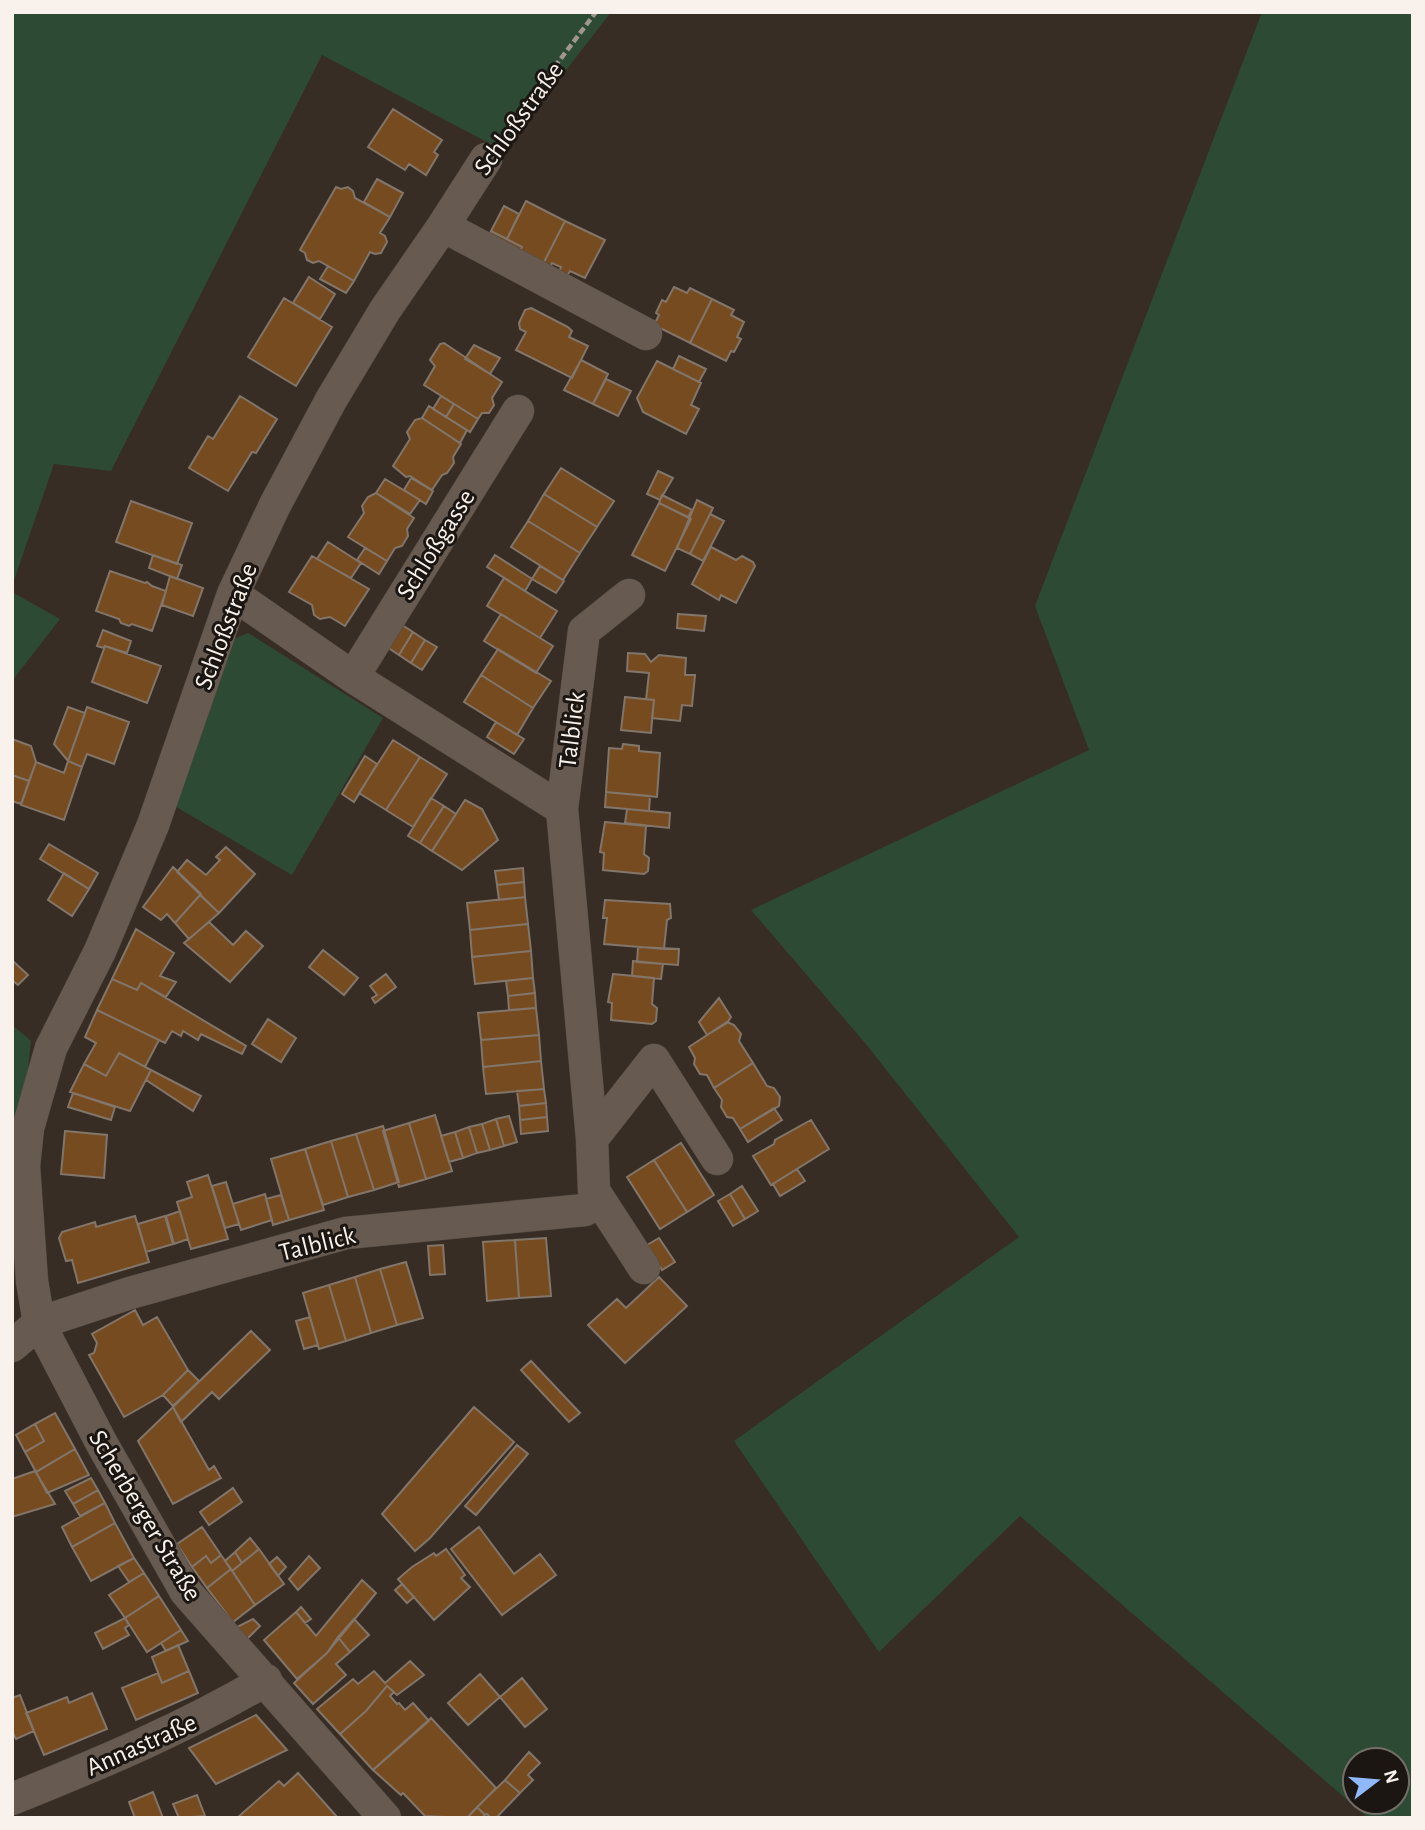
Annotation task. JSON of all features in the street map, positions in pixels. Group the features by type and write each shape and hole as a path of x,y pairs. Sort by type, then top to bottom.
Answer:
{"street":[{"name":"Schloßstraße","path":"39,1323 31,1268 24,1166 28,1128 51,1048 100,951 153,825 233,594 275,505 331,400 385,310 486,159"},
{"path":"443,226 646,334"},
{"name":"Schloßgasse","path":"353,677 518,411"},
{"path":"233,594 353,677 562,809"},
{"name":"Talblick","path":"629,594 584,631 562,809 592,1139 594,1191 644,1268"},
{"path":"592,1139 654,1060 717,1159"},
{"name":"Talblick","path":"39,1323 130,1293 346,1233 585,1210 600,1200"},
{"path":"12,1346 39,1323"},
{"name":"Scherberger Straße","path":"39,1323 102,1444 187,1592 385,1818"},
{"name":"Annastraße","path":"12,1799 111,1759 214,1711 266,1681"}],"path":[{"name":"Schloßstraße","path":"486,159 596,12"}],"green space":[{"path":"12,12 611,12 504,151 322,55 111,471 54,464 12,586"},
{"path":"1262,12 1413,12 1413,1818 1366,1816 1411,1816 1411,1746 1341,1746 1341,1795 1020,1516 879,1652 734,1441 1019,1237 865,1043 751,910 1089,750 1035,606"},
{"path":"12,592 60,619 12,681"},
{"path":"248,633 383,718 292,875 173,805 222,644"},
{"path":"12,1025 31,1041 25,1096 12,1132"}],"building":[{"path":"393,109 442,140 434,152 438,155 426,175 409,164 405,170 368,147"},
{"path":"377,179 403,193 390,217 364,202"},
{"path":"336,187 348,187 355,198 390,217 380,233 385,236 387,242 381,253 370,252 354,281 319,261 313,263 307,260 305,253 300,250"},
{"path":"526,201 565,221 543,264 519,253 522,247 507,239"},
{"path":"504,206 519,214 507,239 491,231"},
{"path":"565,221 605,240 585,278 570,271 567,276 559,272 561,267 552,263 550,268 543,264"},
{"path":"491,231 522,247 519,253 488,237"},
{"path":"328,266 354,281 346,293 320,279"},
{"path":"309,277 335,294 320,319 293,303"},
{"path":"674,287 687,293 690,288 712,299 690,343 654,325 662,300 666,302"},
{"path":"284,298 332,327 296,386 248,357"},
{"path":"712,299 734,310 731,315 744,322 737,337 741,339 726,361 690,343"},
{"path":"531,308 568,327 572,331 569,337 588,346 572,378 516,350 526,332 520,329 519,323 525,310"},
{"path":"444,343 502,382 492,398 494,405 489,413 482,413 478,419 424,385 435,366 430,360 440,344"},
{"path":"474,345 500,358 490,374 465,359"},
{"path":"679,356 706,369 699,382 673,369"},
{"path":"581,360 608,374 593,404 564,390"},
{"path":"657,361 701,383 691,405 699,409 686,434 643,412 637,398"},
{"path":"606,379 631,391 618,416 593,404"},
{"path":"240,396 277,419 256,453 252,452 228,491 189,468 208,436 213,439"},
{"path":"441,396 454,404 446,417 433,409"},
{"path":"454,404 478,419 470,432 446,417"},
{"path":"429,406 467,430 460,443 422,418"},
{"path":"422,418 461,444 453,457 454,463 432,490 410,476 406,477 393,466 410,439 407,432 415,420"},
{"path":"561,468 614,501 597,527 544,494"},
{"path":"658,471 673,478 660,500 647,494"},
{"path":"411,478 433,491 426,504 404,490"},
{"path":"385,479 420,500 410,514 376,493"},
{"path":"376,493 414,518 407,529 408,536 402,546 395,548 387,561 348,537 364,513 362,506 368,497"},
{"path":"544,494 597,527 580,553 528,521"},
{"path":"662,495 692,510 688,517 659,503"},
{"path":"697,500 713,508 690,554 677,548"},
{"path":"131,501 192,523 177,564 116,542"},
{"path":"659,503 691,519 665,571 632,555"},
{"path":"710,514 724,521 703,561 690,554"},
{"path":"528,521 580,553 563,580 511,547"},
{"path":"328,542 361,563 351,578 317,559"},
{"path":"711,547 736,560 742,556 755,566 736,603 721,595 719,600 692,584"},
{"path":"365,548 387,561 379,574 357,560"},
{"path":"153,555 182,565 177,579 149,568"},
{"path":"495,555 532,579 525,591 487,567"},
{"path":"312,556 369,589 345,626 330,617 320,619 314,615 312,605 289,592"},
{"path":"540,566 564,581 556,593 532,579"},
{"path":"110,571 166,591 152,631 132,624 129,626 121,623 119,619 96,611"},
{"path":"170,576 203,588 193,616 162,605"},
{"path":"504,578 557,611 540,638 487,606"},
{"path":"501,614 553,646 536,673 484,641"},
{"path":"678,614 706,616 704,631 677,628"},
{"path":"402,625 413,632 399,655 387,647"},
{"path":"103,630 131,641 127,653 97,646"},
{"path":"413,632 425,640 411,663 399,655"},
{"path":"425,640 437,647 422,670 411,663"},
{"path":"105,646 161,666 147,703 92,682"},
{"path":"498,649 551,681 533,708 481,675"},
{"path":"628,653 645,654 651,662 659,655 686,658 685,675 695,675 692,706 682,705 680,721 652,718 654,700 646,700 649,673 627,671"},
{"path":"481,675 533,708 517,735 464,702"},
{"path":"625,697 654,700 651,733 621,730"},
{"path":"68,707 85,713 68,761 54,744"},
{"path":"87,707 129,722 114,764 87,754 82,767 68,761"},
{"path":"496,722 524,739 514,754 487,737"},
{"path":"12,739 31,746 36,762 29,781 12,775"},
{"path":"393,740 420,757 386,810 359,793"},
{"path":"623,744 639,746 639,751 660,753 657,797 606,792 609,748 622,749"},
{"path":"365,756 377,764 354,802 342,794"},
{"path":"420,757 447,774 413,827 386,810"},
{"path":"68,761 82,767 64,820 21,805 36,762 64,773"},
{"path":"12,775 29,781 21,804 12,801"},
{"path":"606,792 650,796 649,811 605,807"},
{"path":"431,798 444,806 420,843 408,836"},
{"path":"465,800 482,809 498,840 462,870 432,851"},
{"path":"444,806 456,814 432,851 420,843"},
{"path":"627,809 670,813 669,828 625,823"},
{"path":"605,822 646,826 644,854 649,858 648,871 644,874 603,870 604,853 600,852"},
{"path":"49,844 98,873 89,889 40,859"},
{"path":"226,847 255,874 219,913 177,872 187,860 206,875 220,860 216,857"},
{"path":"173,867 201,894 175,923 167,914 161,920 143,907"},
{"path":"523,868 524,882 497,885 495,871"},
{"path":"64,873 89,889 72,916 48,900"},
{"path":"524,882 525,897 499,900 497,885"},
{"path":"200,895 219,913 189,939 175,923"},
{"path":"525,897 528,924 470,930 467,903"},
{"path":"605,900 670,904 671,918 667,920 664,949 604,944 607,918 603,918"},
{"path":"209,922 233,945 246,931 263,946 230,982 184,943"},
{"path":"528,924 531,951 472,957 470,930"},
{"path":"136,929 174,953 160,976 176,982 166,997 141,983 137,990 112,979"},
{"path":"638,947 679,949 678,965 637,962"},
{"path":"323,950 358,978 344,995 309,967"},
{"path":"531,951 533,978 475,984 472,957"},
{"path":"633,961 663,964 661,979 632,976"},
{"path":"14,962 28,975 18,985 12,980"},
{"path":"386,974 396,987 375,1003 372,998 377,995 370,986"},
{"path":"613,974 654,978 652,1004 657,1008 656,1021 652,1024 611,1020 612,1003 608,1002"},
{"path":"533,978 535,993 508,996 506,981"},
{"path":"112,979 137,990 141,983 246,1046 242,1054 201,1034 198,1040 183,1031 181,1036 172,1031 165,1043 97,1010"},
{"path":"535,993 536,1008 509,1010 508,996"},
{"path":"719,998 731,1017 727,1023 707,1035 699,1022"},
{"path":"536,1008 539,1035 481,1040 478,1013"},
{"path":"97,1010 159,1040 145,1067 119,1053 106,1076 84,1064 96,1043 85,1037"},
{"path":"268,1019 296,1038 281,1062 252,1044"},
{"path":"727,1022 734,1025 741,1034 739,1041 753,1063 714,1088 707,1075 700,1074 689,1047"},
{"path":"539,1035 541,1061 483,1067 481,1040"},
{"path":"119,1053 151,1070 130,1111 70,1092 84,1064 106,1076"},
{"path":"541,1061 544,1089 486,1094 483,1067"},
{"path":"753,1063 767,1086 774,1088 780,1097 779,1106 740,1129 733,1118 727,1117 721,1107 722,1100 714,1088"},
{"path":"151,1070 201,1096 193,1111 146,1080"},
{"path":"544,1089 546,1103 519,1106 517,1091"},
{"path":"73,1093 115,1107 111,1120 68,1107"},
{"path":"546,1103 547,1117 520,1120 519,1106"},
{"path":"774,1108 782,1120 748,1142 740,1129"},
{"path":"435,1115 452,1171 426,1179 409,1123"},
{"path":"509,1116 517,1142 504,1146 496,1119"},
{"path":"547,1117 548,1131 521,1134 520,1120"},
{"path":"496,1119 504,1146 490,1150 482,1124"},
{"path":"811,1120 829,1149 771,1185 753,1156"},
{"path":"409,1123 426,1179 399,1187 383,1131"},
{"path":"482,1124 490,1150 477,1153 469,1127"},
{"path":"383,1126 399,1182 374,1190 356,1134"},
{"path":"469,1127 477,1153 463,1158 455,1132"},
{"path":"65,1131 107,1135 104,1178 61,1174"},
{"path":"455,1132 463,1158 449,1162 441,1136"},
{"path":"356,1134 374,1190 348,1197 331,1141"},
{"path":"331,1141 348,1197 323,1205 305,1149"},
{"path":"681,1143 714,1195 687,1212 654,1160"},
{"path":"305,1149 324,1210 289,1220 271,1159"},
{"path":"654,1160 687,1212 660,1229 627,1177"},
{"path":"797,1169 805,1181 780,1196 773,1184"},
{"path":"208,1175 228,1239 191,1249 177,1202 192,1197 187,1182"},
{"path":"226,1182 239,1224 225,1228 212,1186"},
{"path":"742,1186 758,1211 745,1219 730,1194"},
{"path":"265,1194 272,1220 241,1230 233,1204"},
{"path":"730,1194 745,1219 733,1226 718,1201"},
{"path":"281,1195 289,1220 273,1225 266,1199"},
{"path":"180,1211 188,1239 174,1244 166,1216"},
{"path":"135,1216 149,1262 78,1283 72,1260 66,1261 59,1238 62,1232 95,1222 96,1227"},
{"path":"165,1216 173,1244 146,1252 138,1224"},
{"path":"546,1238 551,1296 519,1298 515,1240"},
{"path":"659,1238 675,1262 662,1270 647,1245"},
{"path":"515,1240 519,1298 487,1301 483,1242"},
{"path":"443,1245 445,1274 430,1275 428,1246"},
{"path":"406,1262 423,1318 397,1325 380,1269"},
{"path":"380,1269 397,1325 371,1333 355,1277"},
{"path":"355,1277 371,1333 346,1341 329,1285"},
{"path":"659,1277 687,1306 625,1363 588,1325 617,1299 626,1308"},
{"path":"329,1285 346,1341 319,1349 303,1293"},
{"path":"135,1310 143,1325 157,1317 188,1370 163,1395 124,1417 89,1355 94,1353 97,1343 92,1334"},
{"path":"310,1317 318,1345 304,1349 296,1321"},
{"path":"251,1331 270,1350 219,1399 212,1392 181,1422 173,1407"},
{"path":"531,1361 580,1413 569,1422 521,1370"},
{"path":"188,1370 199,1381 173,1406 163,1395"},
{"path":"173,1407 209,1470 214,1466 221,1478 173,1504 138,1441"},
{"path":"474,1407 514,1442 430,1538 415,1551 382,1514"},
{"path":"55,1413 75,1449 36,1472 25,1452 44,1441 35,1424"},
{"path":"35,1424 44,1441 25,1452 16,1435"},
{"path":"517,1445 528,1454 476,1515 465,1506"},
{"path":"75,1449 89,1475 47,1493 36,1472"},
{"path":"35,1471 55,1504 12,1517 12,1479"},
{"path":"91,1478 98,1490 73,1504 65,1491"},
{"path":"233,1488 242,1502 209,1525 200,1512"},
{"path":"98,1490 105,1503 80,1516 73,1504"},
{"path":"105,1503 115,1523 72,1547 62,1527"},
{"path":"115,1523 134,1558 91,1581 72,1547"},
{"path":"202,1527 221,1555 211,1563 206,1556 192,1567 177,1544"},
{"path":"479,1527 514,1574 540,1554 556,1575 502,1615 451,1549"},
{"path":"250,1538 259,1549 242,1563 235,1552"},
{"path":"259,1549 284,1584 255,1605 232,1571"},
{"path":"446,1549 465,1575 461,1578 470,1587 434,1620 398,1579 434,1553 436,1556"},
{"path":"235,1552 242,1563 232,1571 225,1561"},
{"path":"221,1555 231,1569 207,1588 192,1567 206,1556 211,1563"},
{"path":"309,1556 320,1568 298,1590 289,1579"},
{"path":"277,1557 286,1567 278,1576 269,1564"},
{"path":"134,1558 144,1573 129,1582 118,1566"},
{"path":"231,1569 255,1605 233,1622 207,1588"},
{"path":"144,1573 159,1596 125,1618 109,1595"},
{"path":"362,1580 376,1593 327,1653 297,1679 264,1640 296,1612 316,1636"},
{"path":"402,1584 414,1597 407,1603 395,1590"},
{"path":"159,1596 181,1630 147,1652 125,1618"},
{"path":"301,1607 311,1619 305,1623 296,1612"},
{"path":"125,1618 129,1625 125,1628 129,1635 103,1649 95,1633"},
{"path":"253,1619 260,1626 247,1639 237,1627"},
{"path":"354,1619 369,1635 350,1652 338,1637"},
{"path":"181,1630 188,1641 166,1651 161,1643"},
{"path":"338,1637 350,1652 336,1664 346,1675 313,1704 294,1683 327,1653"},
{"path":"178,1645 189,1671 162,1683 152,1657"},
{"path":"410,1661 424,1675 397,1695 387,1686 366,1711 340,1734 317,1709 353,1679 358,1684 374,1671 385,1683"},
{"path":"189,1671 198,1693 136,1720 122,1688 158,1673 162,1683"},
{"path":"480,1674 500,1697 468,1725 448,1703"},
{"path":"522,1678 547,1709 525,1727 500,1697"},
{"path":"387,1686 394,1692 390,1696 397,1704 405,1710 413,1703 429,1721 373,1770 340,1734 366,1711"},
{"path":"92,1693 107,1729 44,1755 26,1713 67,1697 69,1703"},
{"path":"20,1695 34,1731 16,1739 12,1731 12,1698"},
{"path":"256,1715 287,1750 216,1784 189,1748"},
{"path":"431,1718 496,1788 467,1818 425,1816 403,1793 401,1795 373,1770"},
{"path":"529,1752 540,1763 528,1775 533,1780 520,1793 505,1780"},
{"path":"298,1773 338,1818 237,1818 279,1781 284,1786"},
{"path":"505,1780 520,1793 496,1818 491,1818 477,1807"},
{"path":"153,1792 163,1818 135,1818 129,1802"},
{"path":"197,1795 205,1816 179,1818 173,1804"},
{"path":"477,1807 485,1815 482,1818 467,1818"}]}
